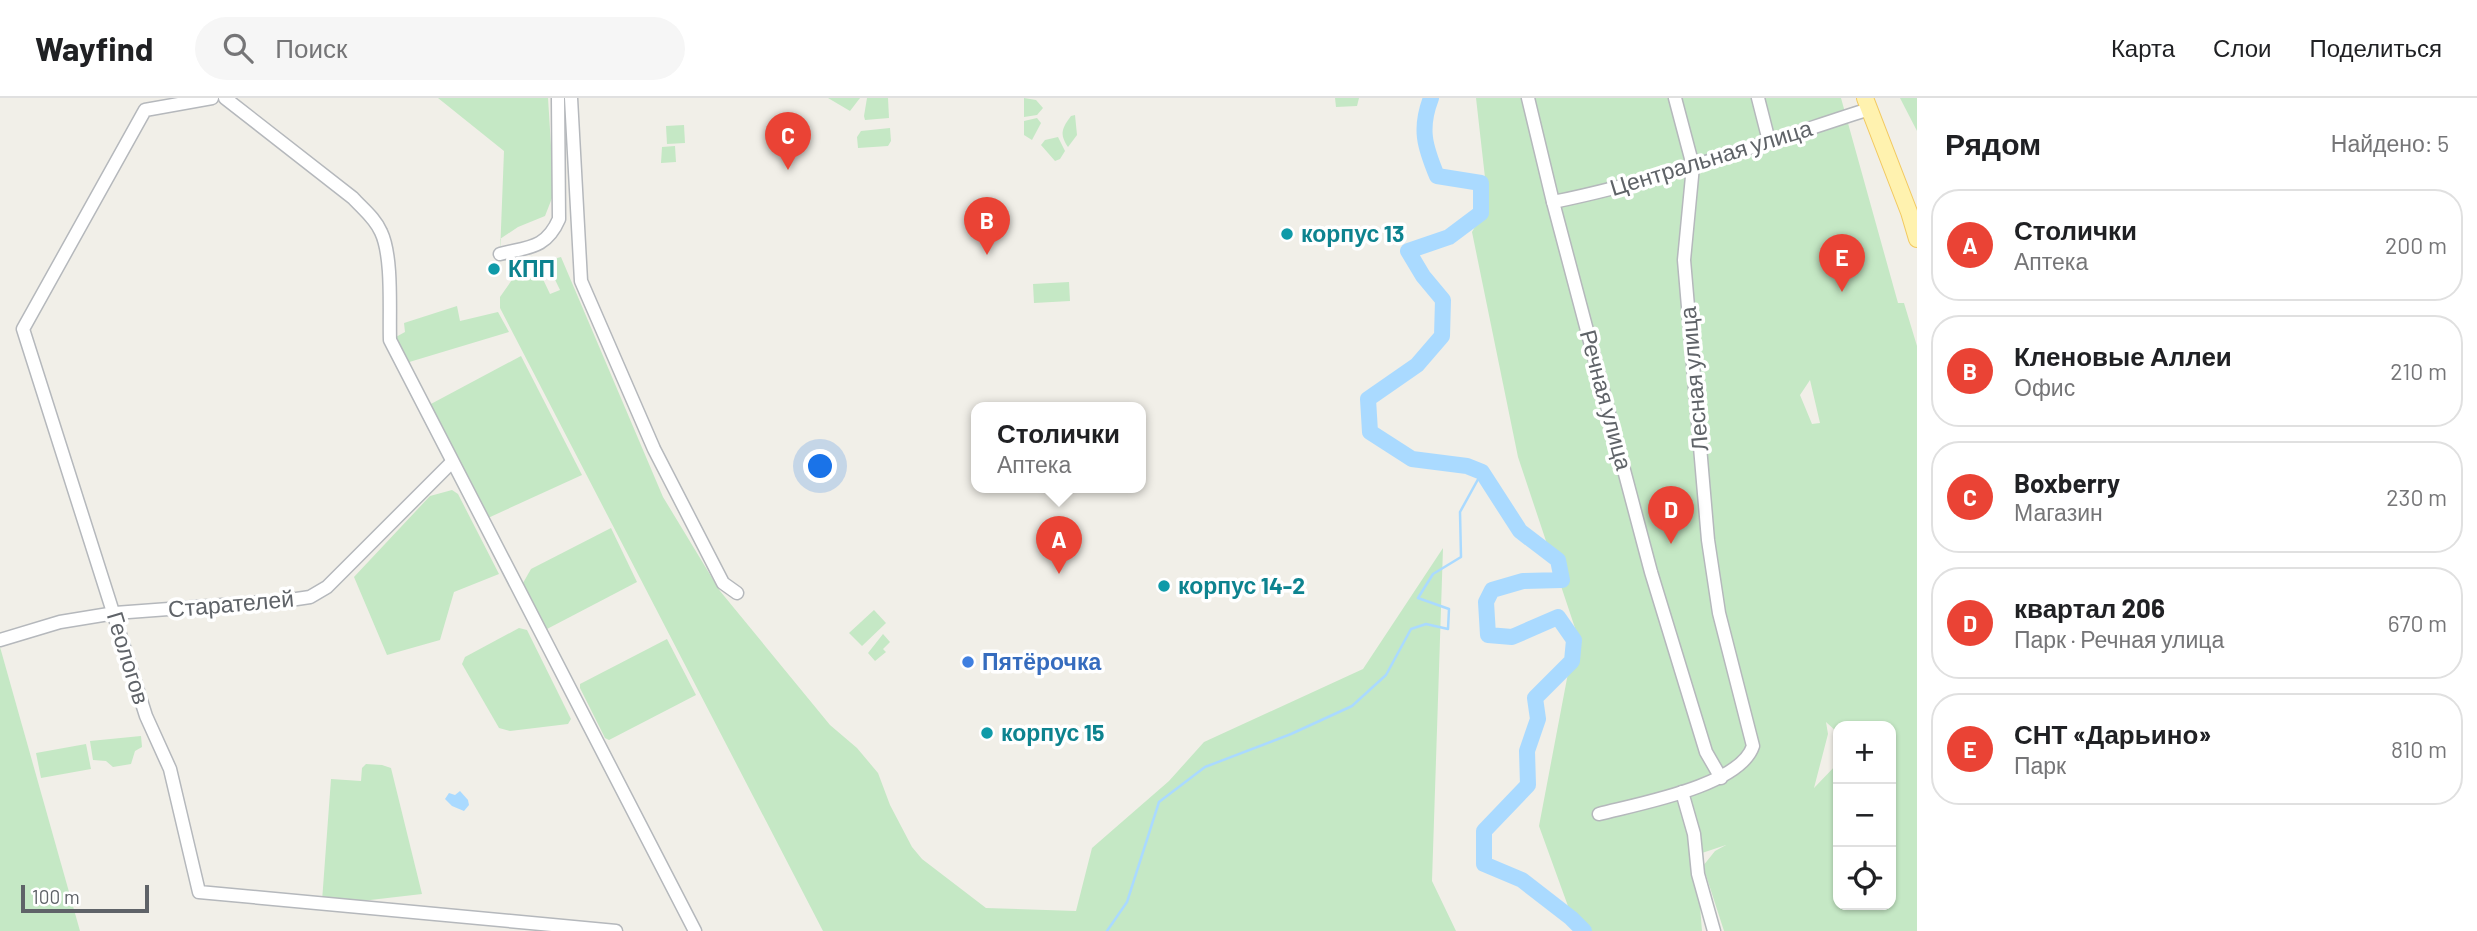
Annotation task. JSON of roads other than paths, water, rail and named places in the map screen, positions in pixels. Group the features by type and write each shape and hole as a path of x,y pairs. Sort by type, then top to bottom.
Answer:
{"main road":[{"path":"1867,103 1905,200 1917,239"}],"street":[{"name":"Геологов","path":"212,98 145,110 23,329 146,716 170,769 200,892 616,931"},
{"path":"225,98 353,198 372,217 382,233 386,253 390,340 695,931"},
{"path":"500,254 544,242 553,234 559,219 558,98"},
{"path":"571,98 581,281 653,449 723,583 737,593"},
{"name":"Речная улица","path":"1528,98 1553,202 1655,584 1706,752 1721,778"},
{"path":"1675,98 1693,166"},
{"path":"1758,98 1769,141"},
{"name":"Центральная улица","path":"1553,202 1608,191 1693,166 1769,141 1867,103"},
{"name":"Лесная улица","path":"1693,166 1684,260 1708,540 1719,613 1753,746 1751,754 1721,778"},
{"name":"Старателей","path":"0,640 60,622 115,613 310,597 327,587 452,462"},
{"path":"1600,814 1682,792 1721,778"},
{"path":"1682,792 1694,834 1698,874 1714,931"}],"water":[{"path":"460,791 469,805 464,811 452,806 445,799 449,793 455,795"}],"waterway":[{"path":"1431,98 1424,129 1429,156 1437,176 1481,183 1481,213 1449,237 1408,251 1423,276 1443,300 1442,336 1417,365 1368,399 1370,432 1412,459 1467,466 1482,472 1520,531 1558,560 1562,580 1523,581 1492,590 1486,602 1488,635 1512,637 1558,617 1574,640 1572,661 1535,698 1538,719 1527,751 1528,785 1484,831 1484,864 1522,880 1584,931"},
{"path":"1107,931 1127,902 1159,802 1205,767 1291,734 1352,706 1386,675 1411,629 1426,624 1448,629 1449,609 1418,598 1433,574 1461,557 1460,512 1482,472"}],"place":[{"name":"Boxberry","path":"788,170"},
{"name":"корпус 13","path":"1287,234"},
{"name":"Кленовые Аллеи","path":"987,255"},
{"name":"КПП","path":"494,269"},
{"name":"СНТ «Дарьино»","path":"1842,292"},
{"name":"квартал 206","path":"1671,544"},
{"name":"Столички","path":"1059,574"},
{"name":"корпус 14-2","path":"1164,586"},
{"name":"Пятёрочка","path":"968,662"},
{"name":"корпус 15","path":"987,733"}]}
